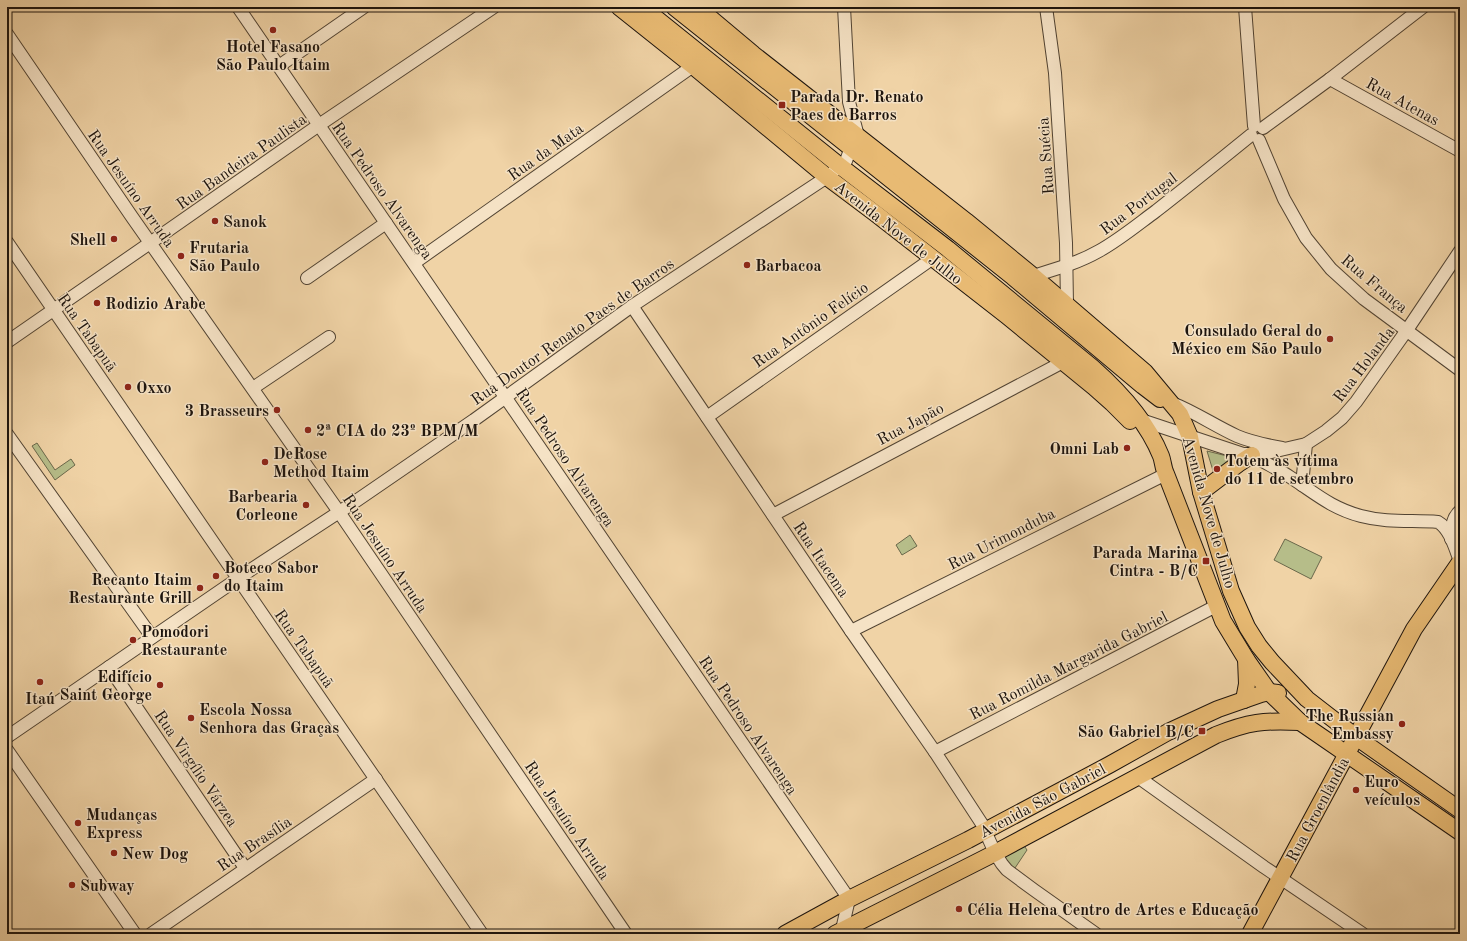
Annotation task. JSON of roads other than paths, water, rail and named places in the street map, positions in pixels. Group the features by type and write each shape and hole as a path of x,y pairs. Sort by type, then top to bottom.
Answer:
{"main road":[{"name":"Avenida Nove de Julho","path":"619,7 694,66 827,177 933,258 1103,395 1127,417 1136,428 1165,472"},
{"name":"Avenida Nove de Julho","path":"642,7 840,166 948,249 1113,386 1141,420 1158,450 1216,606 1223,621 1246,659 1269,692 1300,722 1460,832"},
{"name":"Avenida Nove de Julho","path":"674,7 1033,276 1145,372 1180,414 1190,437 1202,492 1231,591 1247,627 1259,646 1307,699 1356,737 1460,810"},
{"name":"Avenida Nove de Julho","path":"697,7 753,54 839,121 854,141 1143,386 1158,398 1172,403"},
{"path":"1202,492 1252,455"},
{"name":"Rua Groenlândia","path":"1250,934 1414,629 1460,562"},
{"path":"1244,700 1247,684 1246,659"},
{"name":"Avenida São Gabriel","path":"785,934 849,899 1109,765 1168,732 1218,709 1269,692 1307,699"},
{"name":"Avenida São Gabriel","path":"839,933 995,853 1216,735 1237,726 1263,721 1300,722"}],"street":[{"name":"Rua Pedroso Alvarenga","path":"238,7 849,899"},
{"path":"278,66 364,7"},
{"name":"Rua Bandeira Paulista","path":"7,342 319,125 479,11 494,7"},
{"path":"844,7 849,102 854,141"},
{"name":"Rua Suécia","path":"1046,7 1055,73 1067,266 1067,304"},
{"name":"Rua França","path":"1245,7 1257,132 1284,199 1306,238 1331,269 1364,299 1408,330 1460,370"},
{"name":"Rua Portugal","path":"1033,276 1067,266 1099,251 1120,238 1257,132 1423,7"},
{"name":"Rua Jesuíno Arruda","path":"7,34 150,243 339,512 626,934"},
{"name":"Rua da Mata","path":"414,263 694,66"},
{"name":"Rua Atenas","path":"1330,78 1460,151"},
{"path":"839,121 849,102"},
{"name":"Rua Doutor Renato Paes de Barros","path":"7,737 238,578 339,512 505,397 632,306 827,177 846,161 854,141"},
{"path":"307,278 386,223"},
{"name":"Rua Tabapuã","path":"7,242 482,934"},
{"name":"Rua Holanda","path":"1252,455 1264,454 1306,444 1342,418 1356,402 1408,330 1460,251"},
{"name":"Rua Antônio Felício","path":"706,416 933,258"},
{"name":"Rua Itacema","path":"632,306 851,631 935,752 985,830 995,853 1007,870 1096,934"},
{"path":"253,388 329,337"},
{"name":"Rua Japão","path":"773,515 1063,362"},
{"path":"1172,403 1189,410 1236,436 1287,449"},
{"path":"1141,420 1233,452 1252,455 1302,485 1324,501 1341,510 1362,517 1387,521 1438,522 1451,539 1460,562"},
{"path":"7,434 152,637"},
{"path":"1302,485 1306,444"},
{"name":"Rua Urimonduba","path":"851,631 1165,472"},
{"path":"1451,539 1451,526 1460,511"},
{"name":"Rua Romilda Margarida Gabriel","path":"935,752 1216,606"},
{"name":"Rua Virgílio Várzea","path":"109,667 245,868"},
{"path":"7,750 135,934"},
{"path":"1138,777 1280,878 1363,934"},
{"name":"Rua Brasília","path":"151,934 376,779"},
{"path":"839,933 849,899"}],"place":[{"name":"Hotel Fasano São Paulo Itaim","path":"273,30"},
{"name":"Parada Dr. Renato Paes de Barros","path":"782,105"},
{"name":"Sanok","path":"215,221"},
{"name":"Shell","path":"114,239"},
{"name":"Frutaria São Paulo","path":"181,256"},
{"name":"Barbacoa","path":"747,265"},
{"name":"Rodizio Arabe","path":"97,303"},
{"name":"Consulado Geral do México em São Paulo","path":"1330,339"},
{"name":"Oxxo","path":"128,387"},
{"name":"3 Brasseurs","path":"277,410"},
{"name":"2ª CIA do 23º BPM/M","path":"308,430"},
{"name":"Omni Lab","path":"1127,448"},
{"name":"DeRose Method Itaim","path":"265,462"},
{"name":"Totem às vítima do 11 de setembro","path":"1217,469"},
{"name":"Barbearia Corleone","path":"306,505"},
{"name":"Parada Marina Cintra - B/C","path":"1206,561"},
{"name":"Boteco Sabor do Itaim","path":"216,576"},
{"name":"Recanto Itaim Restaurante Grill","path":"200,588"},
{"name":"Pomodori Restaurante","path":"133,640"},
{"name":"Itaú","path":"40,682"},
{"name":"Edifício Saint George","path":"160,685"},
{"name":"Escola Nossa Senhora das Graças","path":"191,718"},
{"name":"The Russian Embassy","path":"1402,724"},
{"name":"São Gabriel B/C","path":"1202,731"},
{"name":"Euro veículos","path":"1356,790"},
{"name":"Mudanças Express","path":"78,823"},
{"name":"New Dog","path":"114,853"},
{"name":"Subway","path":"72,885"},
{"name":"Célia Helena Centro de Artes e Educação","path":"959,909"}]}
